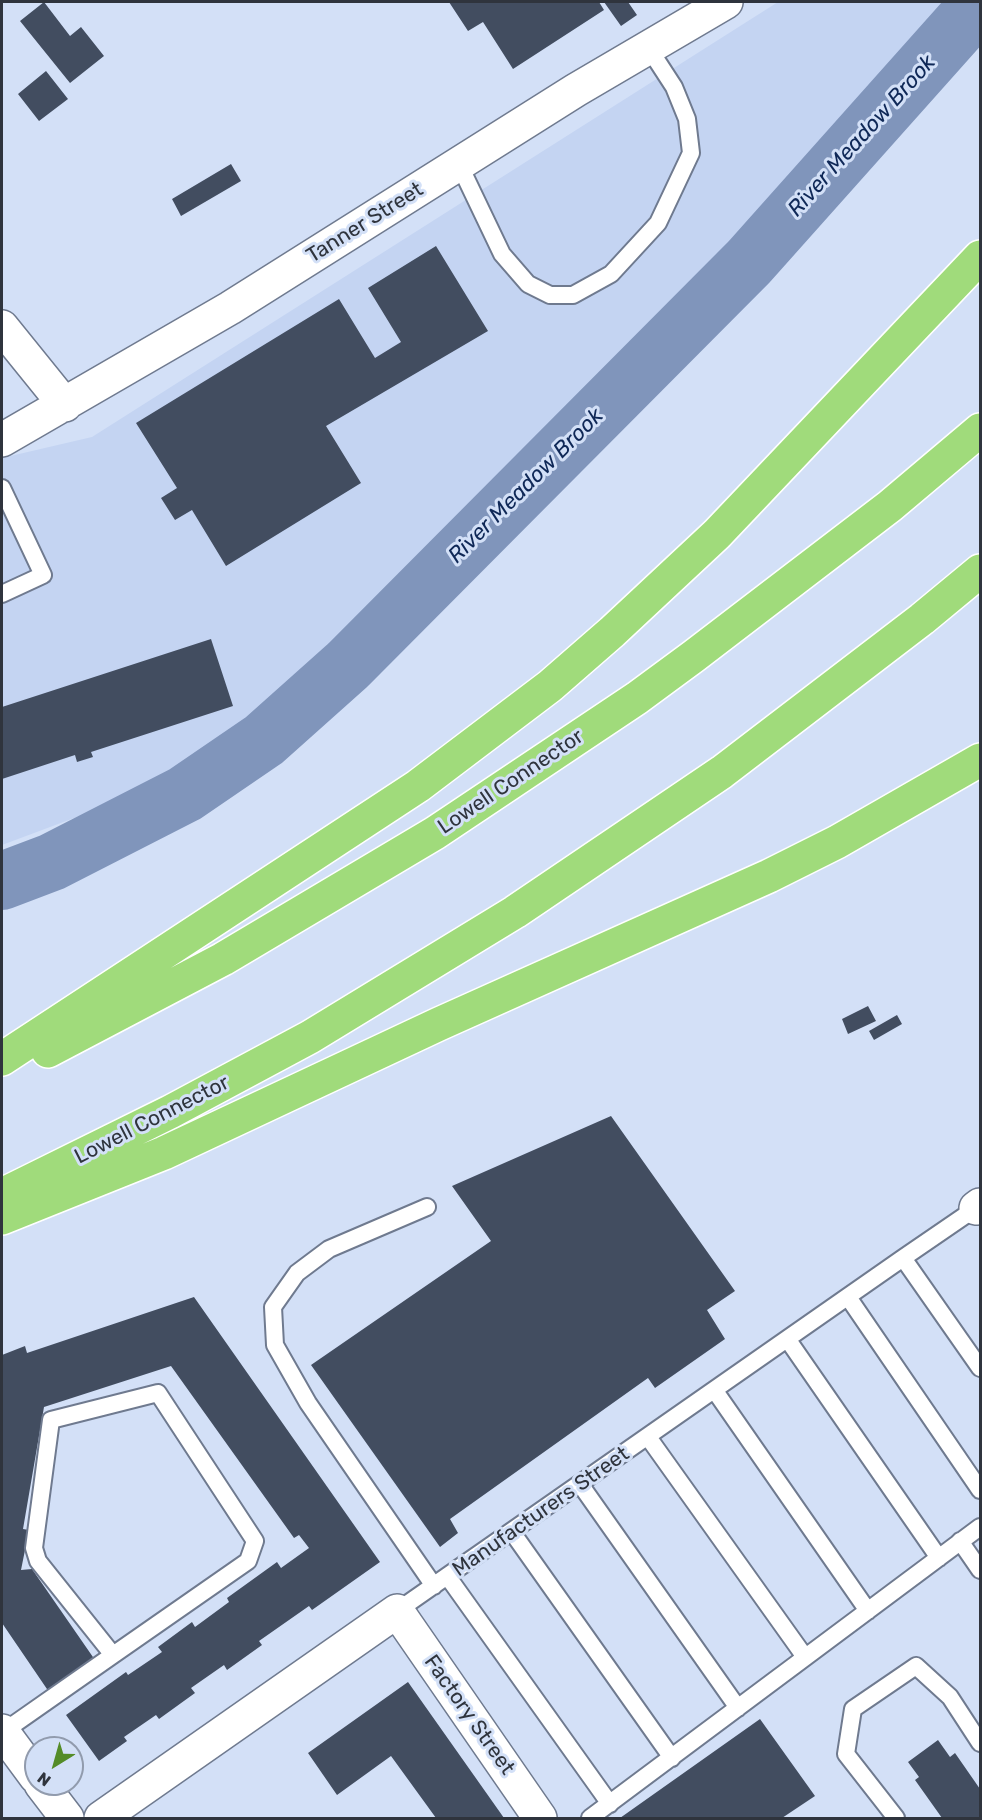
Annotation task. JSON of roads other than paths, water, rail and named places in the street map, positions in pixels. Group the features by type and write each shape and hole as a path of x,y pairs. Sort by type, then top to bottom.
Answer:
{"highway":[{"path":"2,1059 418,786 550,686 717,534 981,257"},
{"name":"Lowell Connector","path":"2,1074 223,958 435,833 637,698 694,656 890,506 981,430"},
{"name":"Lowell Connector","path":"2,1195 170,1112 310,1037 496,924 731,765 981,571"},
{"path":"2,1218 164,1153 439,1024 769,876 837,842 981,760"}],"street":[{"name":"Tanner Street","path":"2,440 230,308 648,47 726,2"},
{"path":"2,327 64,405"},
{"name":"Manufacturers Street","path":"101,1818 397,1611"},
{"name":"Factory Street","path":"397,1611 540,1818"},
{"path":"2,1732 24,1761"},
{"path":"50,1796 67,1818"}],"lane":[{"path":"459,164 502,254 528,284 550,295 573,295 611,273 658,223 691,153 687,119 674,87 648,47"},
{"path":"2,488 44,574 2,594"},
{"path":"427,1206 329,1249 297,1273 273,1307 275,1345 308,1403 610,1804"},
{"name":"Manufacturers Street","path":"397,1611 903,1258 979,1209"},
{"path":"903,1258 981,1368"},
{"path":"848,1297 981,1490"},
{"path":"788,1340 939,1557"},
{"path":"715,1390 868,1611"},
{"path":"2,1732 248,1562 255,1541 158,1394 51,1420 34,1548 38,1561 113,1655"},
{"path":"648,1437 805,1658"},
{"path":"580,1484 738,1708"},
{"path":"590,1818 981,1527"},
{"path":"512,1532 672,1758"},
{"path":"960,1542 981,1570"},
{"path":"896,1818 846,1754 853,1709 915,1666 950,1697 981,1743"}],"waterway":[{"name":"River Meadow Brook","path":"2,881 52,862 185,794 264,740 348,665 749,262 980,3"}]}
